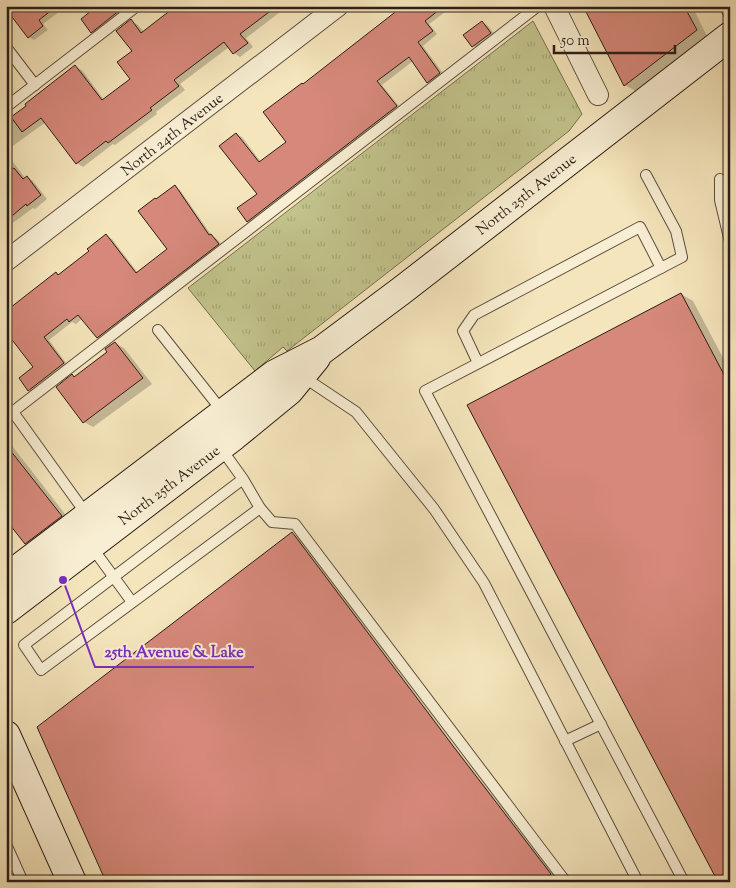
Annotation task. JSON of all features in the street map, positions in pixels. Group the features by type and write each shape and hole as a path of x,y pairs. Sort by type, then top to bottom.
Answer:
{"main road":[{"name":"North 25th Avenue","path":"6,578 275,374 322,350 401,291 730,36"},
{"name":"North 25th Avenue","path":"6,610 220,447 289,391 322,350"},
{"path":"10,750 72,882"}],"street":[{"name":"North 24th Avenue","path":"6,261 338,6"},
{"path":"554,6 598,95"}],"lane":[{"path":"6,107 137,6"},
{"path":"88,516 10,415 538,6"},
{"path":"6,47 35,85"},
{"path":"646,175 676,231 682,257 424,391 684,882"},
{"path":"720,179 720,200 730,242"},
{"path":"478,363 463,331 474,315 640,227 661,268"},
{"path":"158,330 224,413"},
{"path":"302,376 356,412 434,509 484,583 638,882"},
{"path":"220,447 243,479 260,508 272,522 295,524 566,882"},
{"path":"243,479 24,645 40,670 260,508"},
{"path":"91,545 132,602"},
{"path":"565,741 601,724"},
{"path":"6,844 23,882"}],"green space":[{"path":"533,21 582,114 569,131 287,351 283,347 255,371 188,288"}],"building":[{"path":"6,6 57,6 39,20 43,26 28,38 6,9"},
{"path":"97,6 125,6 91,33 81,19"},
{"path":"176,6 277,6 240,34 248,43 233,54 224,42 174,80 179,86 150,108 152,110 76,164 41,118 22,132 11,117 75,65 102,100 130,79 117,62 132,51 116,31 131,19 141,33"},
{"path":"403,6 444,6 425,21 433,31 418,42 440,73 427,83 409,57 377,81 397,106 247,222 237,208 257,194 219,146 236,133 259,162 286,142 263,112 303,84"},
{"path":"583,6 684,6 697,30 624,86"},
{"path":"482,21 491,33 472,47 463,35"},
{"path":"14,168 23,179 27,176 41,195 27,206 26,204 12,216 6,209 6,173"},
{"path":"175,185 209,235 211,234 219,244 97,338 78,315 69,322 67,319 44,337 64,363 28,391 19,378 33,367 6,332 6,311 56,272 58,275 89,251 87,249 106,234 136,273 167,249 138,211"},
{"path":"681,293 730,386 730,882 718,882 467,405"},
{"path":"115,342 143,378 83,423 56,387 72,374 74,377 107,352 105,349"},
{"path":"6,445 62,516 25,544 6,520"},
{"path":"292,532 551,874 541,882 106,882 37,727"}],"railway":[{"path":"721,6 730,23"}],"place":[{"name":"25th Avenue & Lake","path":"63,580"}]}
